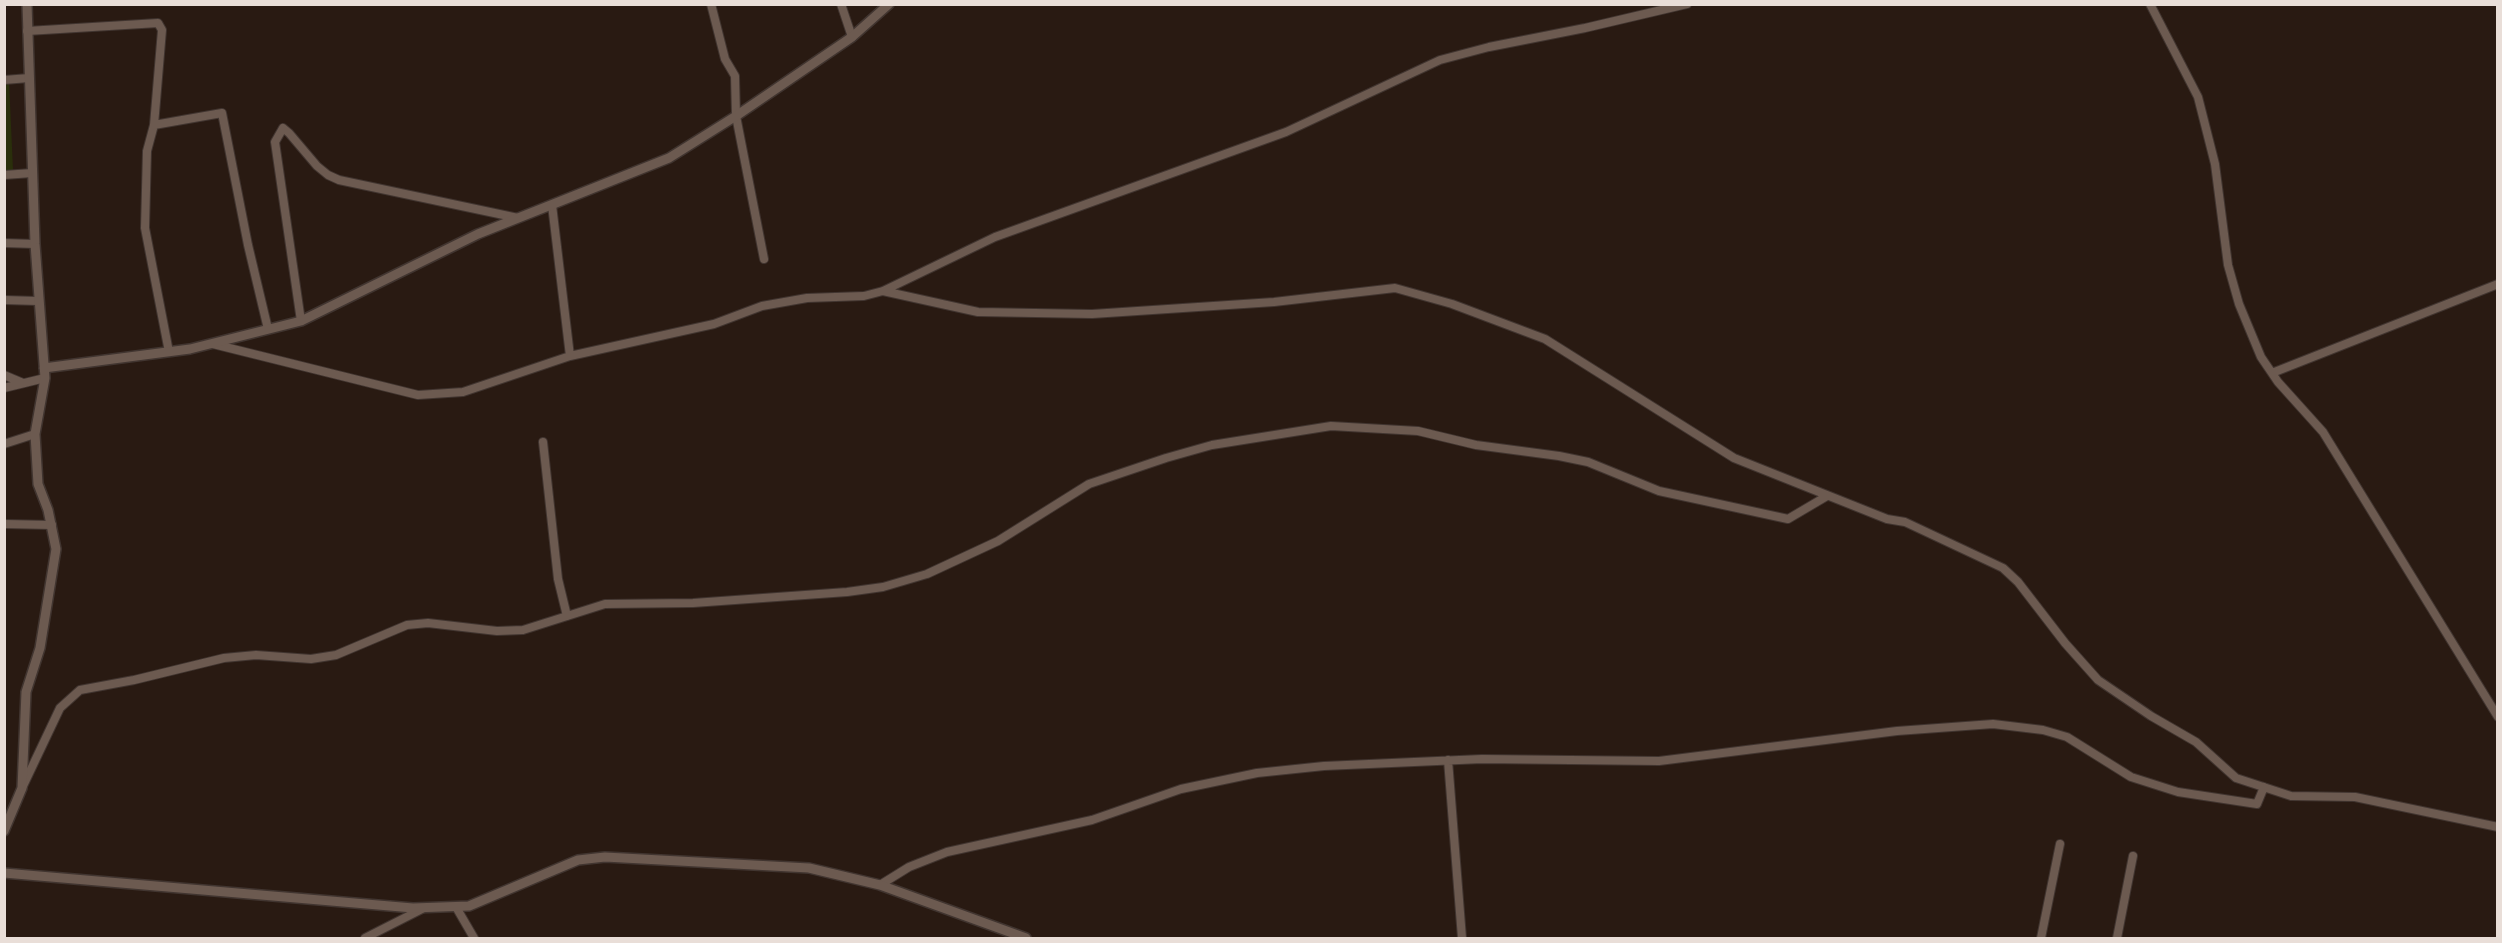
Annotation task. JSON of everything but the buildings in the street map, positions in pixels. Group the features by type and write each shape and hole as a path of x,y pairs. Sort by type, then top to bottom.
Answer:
{"street":[{"path":"22,788 26,692 40,648 56,549 52,525 38,484 35,434 44,373 35,244 27,4"},
{"path":"711,4 725,58 735,76 736,116 764,259"},
{"path":"841,4 852,37"},
{"path":"4,388 24,383 44,373 212,344 301,321 478,234 669,158 736,116 852,37 889,4"},
{"path":"212,344 418,395 463,392 570,356 714,324 762,306 807,298 864,296 883,291 1004,234 1286,132 1440,60 1489,47 1687,4"},
{"path":"2150,4 2198,97 2215,164 2228,265 2239,304 2261,357 2323,432 2498,717"},
{"path":"27,31 158,23 162,30 154,125 147,151 145,228 169,352"},
{"path":"4,80 29,78"},
{"path":"154,125 222,112 248,245 268,329"},
{"path":"301,321 274,142 283,128 317,166 339,180 519,218"},
{"path":"4,175 32,174"},
{"path":"552,206 570,356"},
{"path":"4,243 35,244"},
{"path":"2272,373 2498,284"},
{"path":"883,291 978,312 1092,314 1274,302 1395,288 1452,304 1545,339 1734,458 1887,519 1905,522 2003,568 2018,582 2065,643 2098,680 2151,716 2196,742 2236,778 2290,795 2355,797 2498,827"},
{"path":"4,300 38,301"},
{"path":"4,375 24,383"},
{"path":"4,831 60,708 80,690 134,680 224,658 256,655 311,659 336,655 407,625 429,622 497,631 523,630 605,604 693,603 847,592 883,587 927,574 998,541 1089,484 1212,445 1331,426 1418,431 1476,445 1588,462 1659,491 1788,519 1827,496"},
{"path":"4,444 35,434"},
{"path":"543,442 558,579 567,616"},
{"path":"4,524 52,525"},
{"path":"880,885 909,867 947,852 1092,820 1181,789 1257,773 1324,766 1448,760 1659,761 1897,731 1993,724 2043,730 2067,737 2131,777 2178,792 2257,804 2264,787"},
{"path":"1448,760 1461,939"},
{"path":"2041,939 2060,844"},
{"path":"2117,939 2133,856"},
{"path":"4,873 426,908 469,906 578,860 605,857 809,868 880,885 1026,939"},
{"path":"456,907 474,939"},
{"path":"365,939 426,908"},
{"path":"378,939 381,930"}],"green space":[{"path":"9,80 13,170 5,171 4,81"}]}
